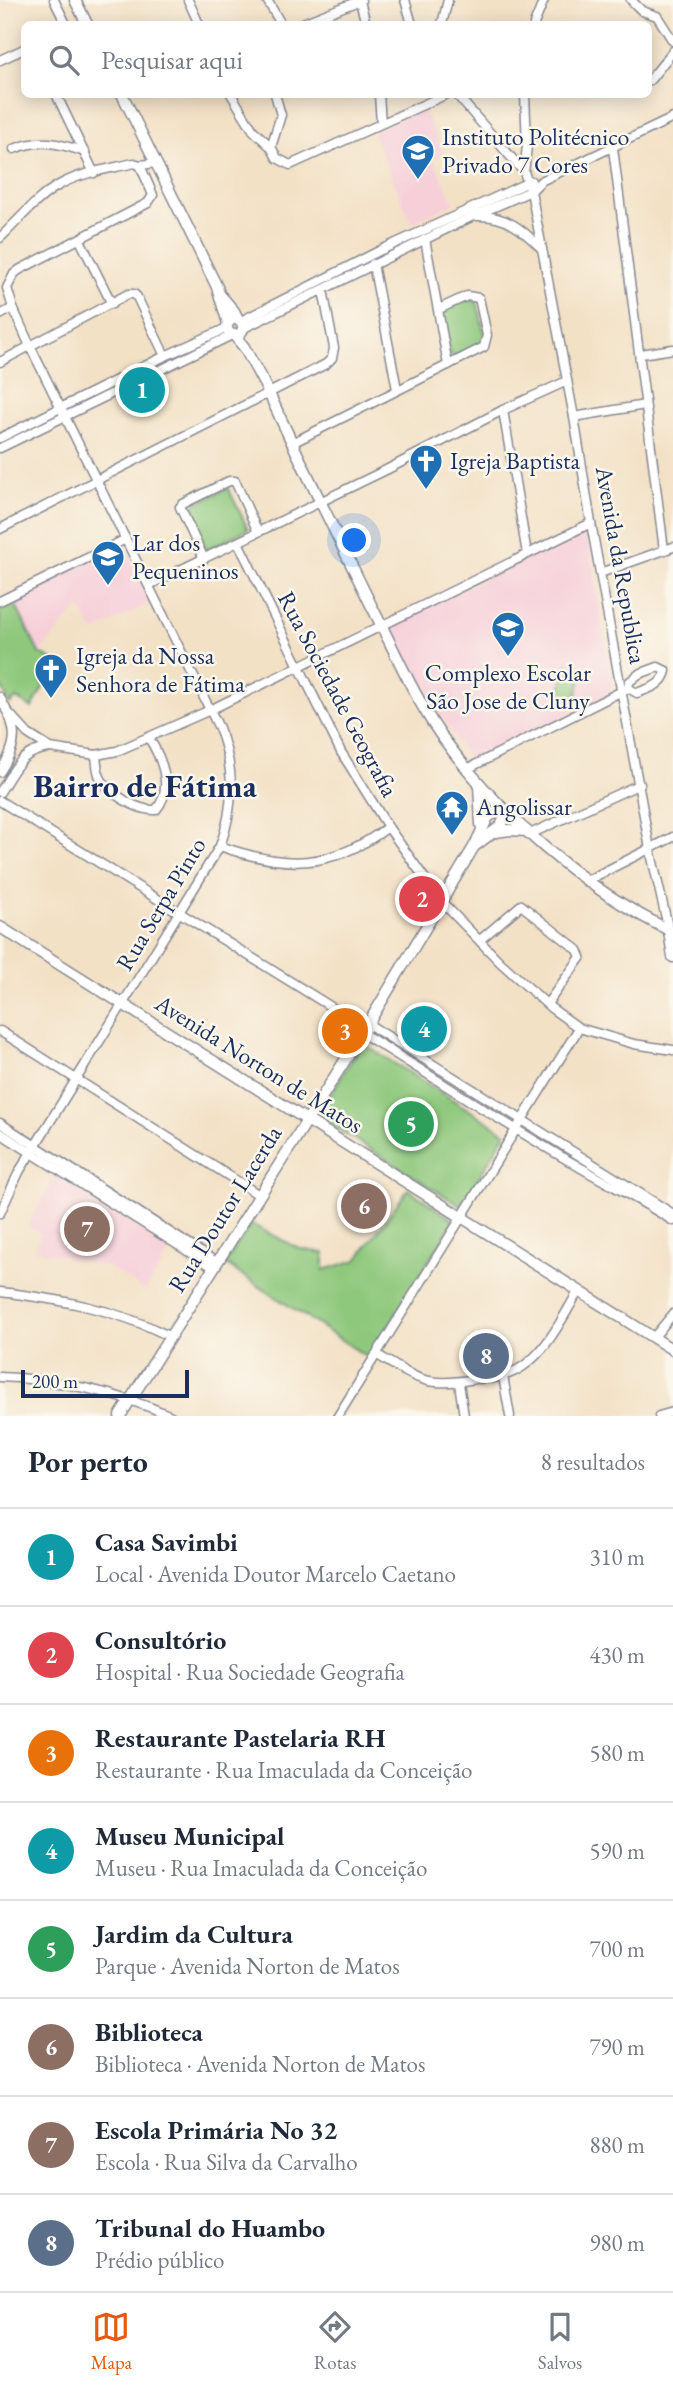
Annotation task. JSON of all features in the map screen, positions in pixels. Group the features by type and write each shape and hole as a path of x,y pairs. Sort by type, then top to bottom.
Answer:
{"main road":[{"path":"75,0 82,21"},
{"path":"124,98 221,296 234,311 236,327 244,347 428,714 479,784 529,833 587,880 671,932"},
{"path":"479,784 485,833 503,830 529,833"},
{"name":"Rua Doutor Lacerda","path":"485,833 489,815 505,810"},
{"name":"Rua Doutor Lacerda","path":"120,1416 475,845 485,833 501,826 505,810"},
{"name":"Avenida Norton de Matos","path":"0,926 673,1350"},
{"name":"Avenida da Republica","path":"671,932 673,957"}],"street":[{"path":"54,0 64,21"},
{"path":"188,0 198,21"},
{"path":"267,0 279,21"},
{"path":"405,0 411,21"},
{"path":"443,21 449,0"},
{"path":"535,21 544,0"},
{"path":"631,0 642,10 657,16 673,41"},
{"path":"307,21 355,1 365,21"},
{"path":"0,60 21,50"},
{"path":"652,77 673,51"},
{"path":"58,98 94,173"},
{"path":"233,98 253,130 271,147 277,158 289,164 438,98"},
{"path":"271,147 281,115 281,108 275,98"},
{"path":"379,98 381,123"},
{"name":"Avenida da Republica","path":"459,98 524,172 531,191 575,417 590,523 625,689 650,849 671,932"},
{"path":"524,172 527,146 525,98"},
{"path":"0,448 165,356 323,290 471,217 531,191 541,181 673,118"},
{"path":"14,149 38,141 56,143 85,152"},
{"path":"600,573 669,548 645,405 641,354 614,148"},
{"path":"0,238 50,191 76,177 134,163 157,163"},
{"path":"0,315 13,308 7,288 14,274 26,265 80,240 151,199 153,195 140,165"},
{"path":"0,438 64,411 236,327 381,250 528,180 541,181"},
{"path":"471,217 488,216 512,223 542,250"},
{"path":"425,239 448,365"},
{"path":"80,240 112,304"},
{"path":"373,264 397,389"},
{"path":"0,529 268,391 326,364 332,358 334,348 323,290"},
{"path":"0,362 128,294 137,297 165,356"},
{"path":"292,443 484,347 487,335 479,298 467,296 439,309"},
{"name":"Rua Serpa Pinto","path":"0,1213 19,1172 220,846 231,808 232,778 225,741 13,308"},
{"path":"641,354 673,349"},
{"path":"149,585 567,381"},
{"path":"575,417 645,405"},
{"path":"503,410 527,554"},
{"path":"204,559 180,507 183,504 232,480 236,483 258,532"},
{"path":"0,792 26,754 34,750 50,748 96,755 117,751 149,738 590,523"},
{"path":"0,601 126,539"},
{"name":"Rua Sociedade Geografia","path":"237,542 341,752 388,827 441,901 547,1004 579,1028 607,1037 673,1050"},
{"path":"467,769 625,689"},
{"path":"0,697 14,732 14,747 0,772"},
{"path":"6,710 22,729 50,748"},
{"path":"96,755 101,781 108,788 130,803 147,810 156,810 164,796 164,772 149,738"},
{"path":"529,833 640,783"},
{"path":"0,801 362,1027 417,1067 474,1103 673,1221"},
{"path":"220,846 248,856 298,863 344,854 365,845 388,827"},
{"path":"587,880 673,838"},
{"path":"480,940 521,905 578,950 581,957 547,1004"},
{"path":"362,1027 423,1058 673,1214"},
{"path":"338,1416 579,1028"},
{"path":"0,1031 259,1195"},
{"path":"417,1067 423,1058"},
{"path":"474,1103 479,1092"},
{"path":"0,1123 34,1149 215,1264"},
{"path":"0,1133 34,1149"},
{"path":"576,1165 581,1156"},
{"path":"376,1354 404,1371 432,1383 458,1383 503,1376 528,1363 541,1350 579,1290"},
{"path":"0,1292 60,1300 102,1310 169,1336"},
{"path":"654,1337 673,1314"},
{"path":"503,1376 510,1416"},
{"path":"0,1377 83,1389 172,1416"},
{"path":"458,1383 464,1416"},
{"path":"659,1416 673,1412"}],"shaded area":[{"name":"Instituto Politécnico Privado 7 Cores","path":"423,109 444,154 433,159 454,203 412,223 372,132"},
{"name":"Complexo Escolar São Jose de Cluny","path":"579,531 588,537 613,688 610,694 476,759 467,757 422,688 392,628 394,624"},
{"path":"119,546 127,549 152,602 94,632 80,606 39,653 12,598"},
{"path":"56,1175 171,1249 145,1291 109,1267 35,1250 41,1234 28,1225"}],"green space":[{"path":"470,299 477,302 486,339 481,345 454,357 449,352 443,314 449,307"},
{"path":"228,488 248,529 206,550 186,508"},
{"path":"12,598 39,653 73,671 67,681 49,676 32,708 16,698 10,704 0,684 0,604"},
{"path":"567,665 583,669 575,705 558,701"},
{"path":"362,1043 506,1133 461,1206 317,1116"},
{"path":"408,1189 454,1220 369,1358 225,1264 251,1224 300,1249 324,1253 324,1270 357,1260"}],"place":[{"name":"Instituto Politécnico Privado 7 Cores","path":"418,181"},
{"name":"Casa Savimbi","path":"142,390"},
{"name":"Igreja Baptista","path":"426,491"},
{"name":"Lar dos Pequeninos","path":"108,587"},
{"name":"Complexo Escolar São Jose de Cluny","path":"508,658"},
{"name":"Igreja da Nossa Senhora de Fátima","path":"51,700"},
{"name":"Angolissar","path":"452,837"},
{"name":"Consultório","path":"422,899"},
{"name":"Museu Municipal","path":"424,1029"},
{"name":"Restaurante Pastelaria RH","path":"345,1031"},
{"name":"Jardim da Cultura","path":"411,1124"},
{"name":"Biblioteca","path":"364,1206"},
{"name":"Escola Primária No 32","path":"87,1229"},
{"name":"Tribunal do Huambo","path":"486,1356"}],"district":[{"name":"Bairro de Fátima","path":"145,786"}]}
